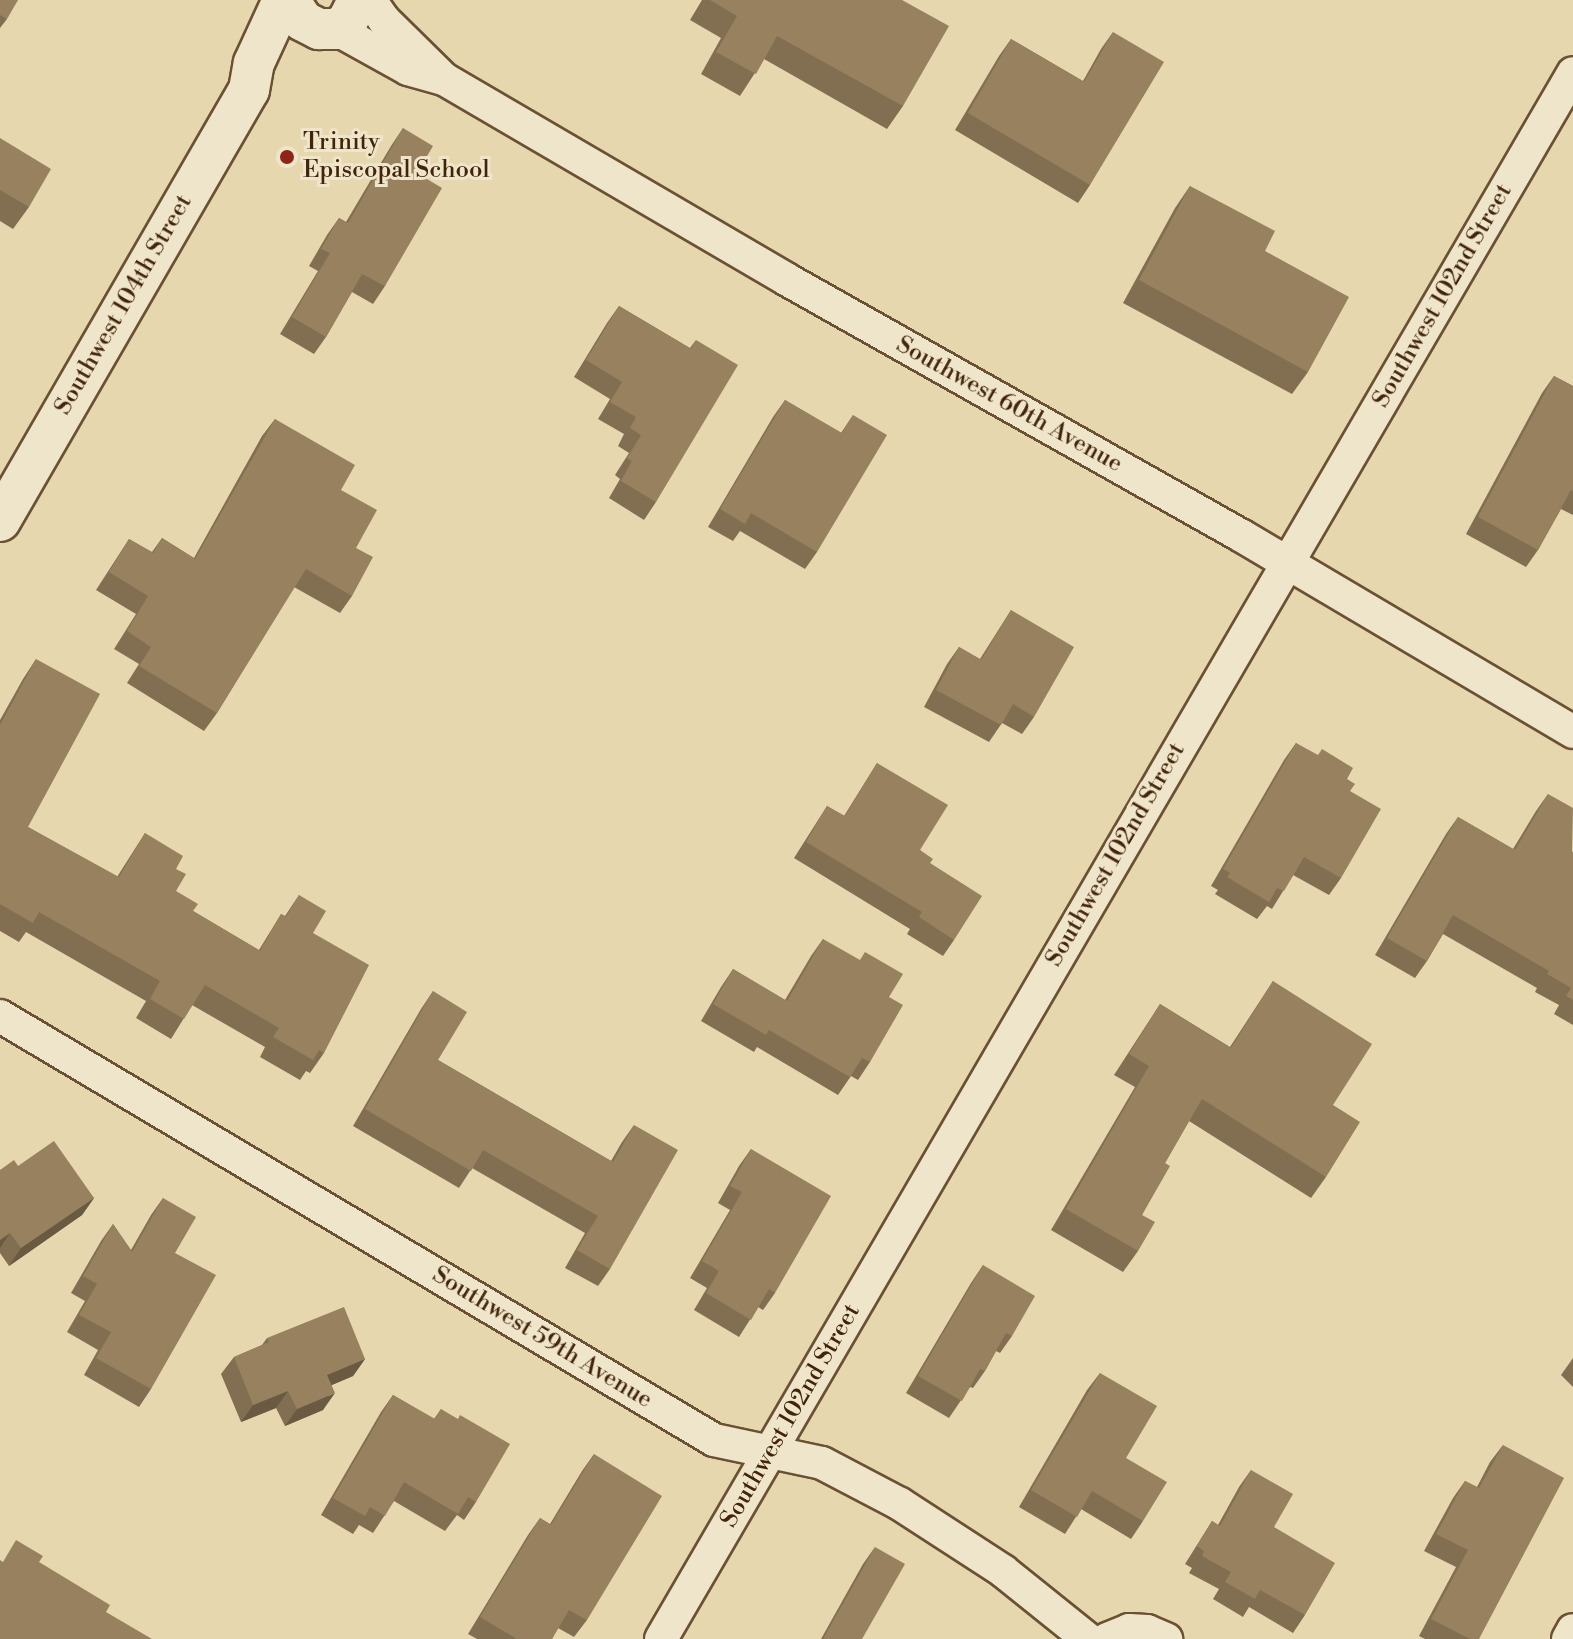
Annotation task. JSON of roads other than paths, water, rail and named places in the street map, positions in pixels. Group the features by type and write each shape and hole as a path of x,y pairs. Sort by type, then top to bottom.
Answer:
{"street":[{"name":"Southwest 104th Street","path":"0,521 249,90 254,63 283,0"},
{"path":"289,0 303,21 338,20"},
{"name":"Southwest 60th Avenue","path":"370,0 384,20 444,79 786,279 1287,563 1573,732"},
{"name":"Southwest 104th Street","path":"249,90 273,71 301,39 338,20"},
{"name":"Southwest 60th Avenue","path":"338,20 408,69 444,79"},
{"name":"Southwest 102nd Street","path":"661,1639 1573,73"},
{"name":"Southwest 59th Avenue","path":"0,1016 714,1440 822,1463 900,1504 1003,1571 1088,1639"},
{"path":"1107,1639 1129,1630 1147,1631 1166,1639"},
{"path":"1568,1639 1573,1630"}],"place":[{"name":"Trinity Episcopal School","path":"287,157"}]}
